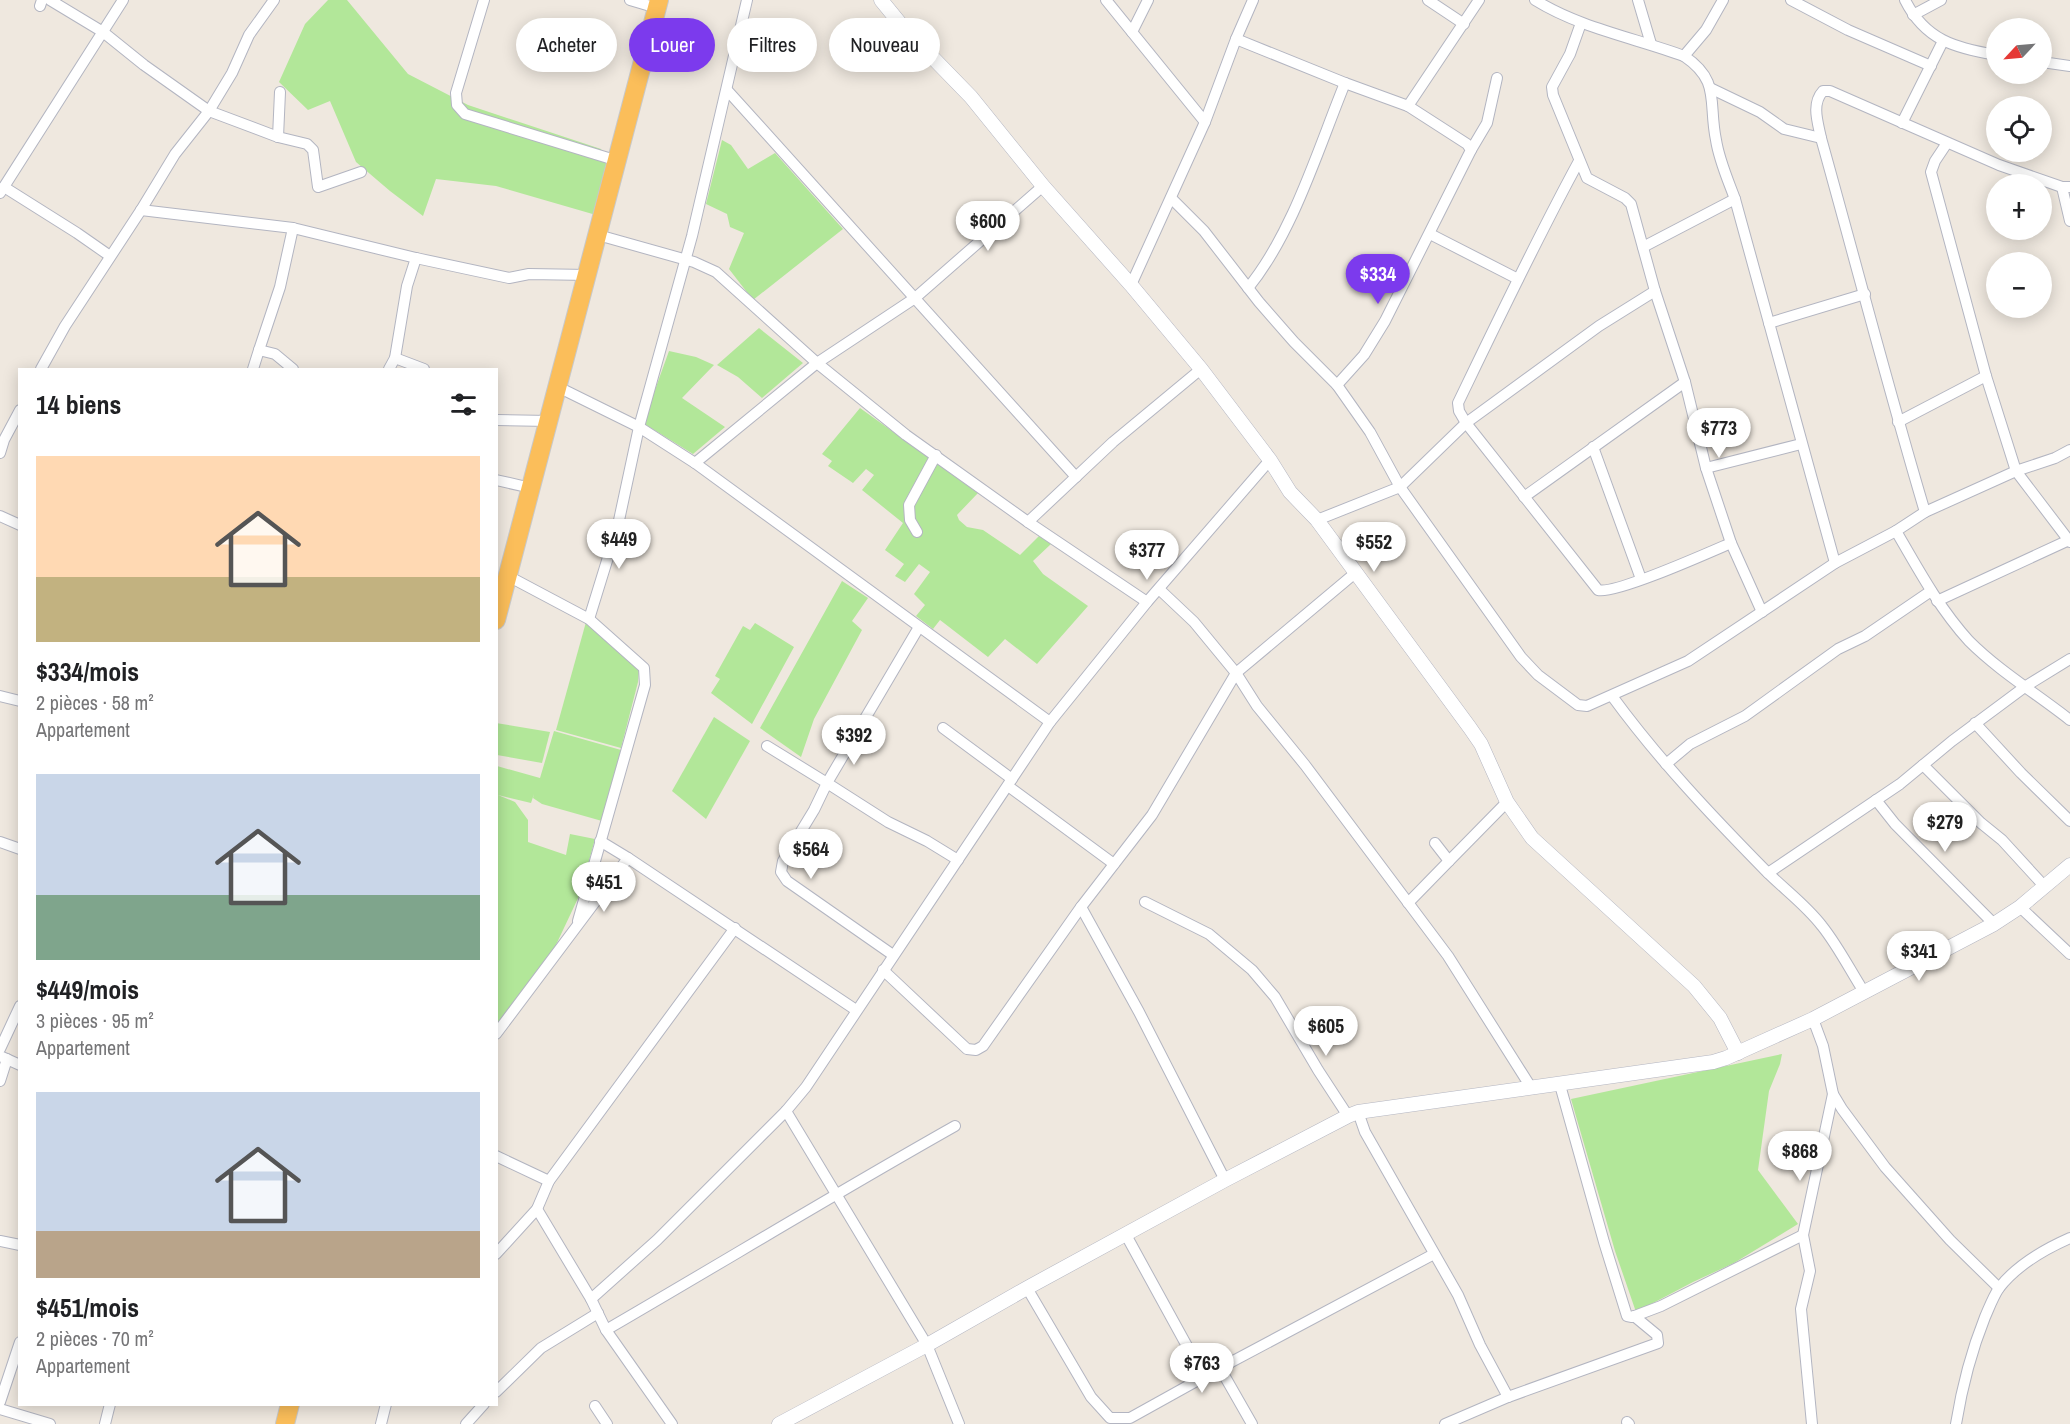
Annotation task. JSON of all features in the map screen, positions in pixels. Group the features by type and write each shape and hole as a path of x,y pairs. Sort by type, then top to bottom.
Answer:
{"highway":[{"path":"498,613 658,4"},
{"path":"285,1424 290,1406"}],"street":[{"path":"50,0 103,32 209,111 278,137 307,144 313,150 318,187 361,172"},
{"path":"110,256 77,232 2,190 123,0"},
{"path":"42,368 65,326 175,154 209,111 232,73 249,36 274,0"},
{"path":"484,0 456,93 457,105 465,114 618,161"},
{"path":"630,0 658,4"},
{"path":"589,619 618,525 639,427 686,261 747,0"},
{"path":"881,0 903,27 971,97 1043,186 1131,285 1201,369 1270,460 1290,492 1317,520 1354,574 1470,728 1507,802 1532,838 1694,986 1720,1018 1738,1053"},
{"path":"1106,0 1205,122"},
{"path":"1132,32 1148,0"},
{"path":"1131,285 1205,122 1253,0"},
{"path":"1428,0 1464,24"},
{"path":"1408,106 1479,0"},
{"path":"1534,0 1581,22 1684,56 1707,78 1716,141 1735,199 1835,563"},
{"path":"1638,0 1651,44"},
{"path":"1684,56 1706,30 1723,0"},
{"path":"1791,0 1848,30 1931,66"},
{"path":"1905,0 1913,15 1943,41 1986,52"},
{"path":"1913,15 1941,0"},
{"path":"1581,22 1570,54 1552,87 1553,95 1589,181 1628,201 1684,382 1706,468 1731,543 1762,612"},
{"path":"1236,39 1408,106 1467,144 1471,150"},
{"path":"1902,123 1943,41"},
{"path":"2052,63 2070,66"},
{"path":"1337,384 1375,339 1430,234 1471,150 1487,123 1497,78"},
{"path":"1248,288 1260,273 1284,231 1345,83"},
{"path":"1710,88 1760,112 1784,129 1821,138"},
{"path":"727,90 1076,477"},
{"path":"1925,512 1898,422 1821,138 1816,105 1820,93 1827,90 1999,165 2066,187 2070,221"},
{"path":"278,137 280,92"},
{"path":"1937,601 2070,541 2016,471 1986,376 1931,172 1935,161 1947,143"},
{"path":"1579,161 1540,233 1458,403 1459,411 1466,423 1598,590 1606,591 1641,579 1731,543"},
{"path":"695,463 817,363 915,298 1043,186"},
{"path":"1172,198 1204,231 1294,342 1337,384 1370,432 1400,487 1530,668 1578,705 1587,706 1688,661 1835,563 1896,531 1925,512 2016,471 2055,458 2070,450"},
{"path":"1643,247 1735,199"},
{"path":"141,210 293,228 509,278 529,274 588,275"},
{"path":"253,368 280,287 293,228"},
{"path":"1430,234 1518,279"},
{"path":"598,235 716,272 817,363 906,435 1028,522 1147,602"},
{"path":"390,368 395,358 407,286 416,258"},
{"path":"1317,520 1400,487 1466,423 1599,327 1655,291"},
{"path":"1768,323 1865,294"},
{"path":"259,350 275,354 292,368"},
{"path":"395,358 421,368"},
{"path":"1028,522 1113,442 1201,369"},
{"path":"1898,422 1986,376"},
{"path":"1524,497 1684,382"},
{"path":"558,387 639,427 695,463 1050,722"},
{"path":"0,453 18,414"},
{"path":"498,420 549,421"},
{"path":"1706,468 1801,444"},
{"path":"1593,447 1641,579"},
{"path":"917,532 910,520 909,505 936,455"},
{"path":"591,1299 657,1240 806,1087 1050,722 1147,602 1270,460"},
{"path":"498,480 531,488"},
{"path":"0,516 18,524"},
{"path":"1896,531 1937,601 1970,641 1991,660 2070,720"},
{"path":"883,970 967,1048 976,1050 983,1046 1081,907 1152,815 1236,673 1354,574"},
{"path":"508,576 589,619 644,668 645,685 576,927"},
{"path":"1159,589 1194,622 1236,673 1257,706 1305,765 1448,956 1532,1089"},
{"path":"1666,764 1690,744 1745,716 1838,649 1865,636 1931,591"},
{"path":"893,955 787,881 781,872 783,861 919,627"},
{"path":"1768,873 1876,800 2026,686 2070,659"},
{"path":"0,696 18,700"},
{"path":"1612,696 1666,764 1768,873 1822,926 1864,992"},
{"path":"1975,723 2070,821"},
{"path":"943,728 1114,864"},
{"path":"767,746 888,822 927,841 958,860"},
{"path":"1923,765 1981,823 2002,840 2044,887"},
{"path":"1876,800 1895,824 1994,924"},
{"path":"1408,903 1507,802"},
{"path":"600,841 856,1010"},
{"path":"0,842 18,848"},
{"path":"1435,843 1449,861"},
{"path":"498,1031 628,858"},
{"path":"779,1424 1225,1180 1353,1114 1713,1062 1813,1019 1994,924 2020,907 2070,865"},
{"path":"1145,902 1209,934 1252,970 1275,997 1311,1060 1365,1132 1458,1295 1480,1345 1508,1397"},
{"path":"1081,907 1139,1012 1225,1180"},
{"path":"2020,907 2070,954"},
{"path":"498,1252 537,1209 549,1181 735,928"},
{"path":"0,1049 18,1010"},
{"path":"1812,1424 1801,1309 1810,1271 1803,1235 1833,1094 1823,1046 1813,1019"},
{"path":"0,1081 3,1058 18,1064"},
{"path":"1560,1085 1626,1314 1629,1317 1661,1306 1803,1235"},
{"path":"1833,1094 1886,1167 1950,1240 1999,1288"},
{"path":"786,1110 927,1345 959,1424"},
{"path":"606,1329 754,1244 835,1194 956,1126"},
{"path":"498,1157 549,1181"},
{"path":"537,1209 591,1299 606,1329 672,1424"},
{"path":"1126,1235 1204,1377"},
{"path":"1956,1424 1960,1395 1972,1352 1999,1288 2024,1264 2053,1245 2070,1238"},
{"path":"0,1241 18,1245"},
{"path":"1027,1288 1091,1396 1110,1418 1130,1418 1434,1254"},
{"path":"498,1390 541,1348 598,1313"},
{"path":"1450,1423 1508,1397 1659,1343 1657,1335 1634,1316"},
{"path":"0,1402 18,1348"},
{"path":"1220,1368 1252,1424"},
{"path":"105,1424 110,1406"},
{"path":"381,1424 386,1406"},
{"path":"466,1424 482,1406"},
{"path":"596,1406 607,1424"},
{"path":"0,1409 50,1424"}],"green space":[{"path":"328,0 347,0 408,74 468,105 601,149 607,166 596,215 496,186 436,179 423,216 390,191 356,162 330,101 308,110 279,82 305,24"},
{"path":"722,140 731,145 748,169 775,153 843,229 753,300 729,269 744,233 730,227 727,214 706,204"},
{"path":"759,328 803,363 762,398 738,377 717,365"},
{"path":"669,351 696,357 714,365 682,398 725,427 693,454 643,423"},
{"path":"860,408 978,493 957,515 967,527 983,530 1020,555 1039,536 1051,544 1033,561 1043,574 1088,606 1037,664 1005,639 988,657 940,620 933,629 916,616 925,605 914,594 930,572 919,564 905,582 895,576 904,564 885,550 903,523 862,490 874,475 866,469 853,483 828,466 832,461 822,454"},
{"path":"842,581 868,598 852,621 862,630 814,719 801,757 760,728"},
{"path":"586,622 639,669 638,682 621,748 556,730"},
{"path":"755,623 794,647 752,724 711,693 720,679 715,676 743,626 750,630"},
{"path":"714,717 750,741 706,819 672,791"},
{"path":"498,723 550,732 542,763 498,755"},
{"path":"554,731 621,750 602,821 542,804 533,798 534,794 531,803 498,795 498,766 540,778"},
{"path":"498,795 515,802 528,820 528,842 566,855 570,834 595,839 580,894 555,947 498,1023"},
{"path":"1782,1054 1769,1091 1758,1170 1798,1224 1734,1263 1636,1312 1615,1251 1571,1099"}]}
